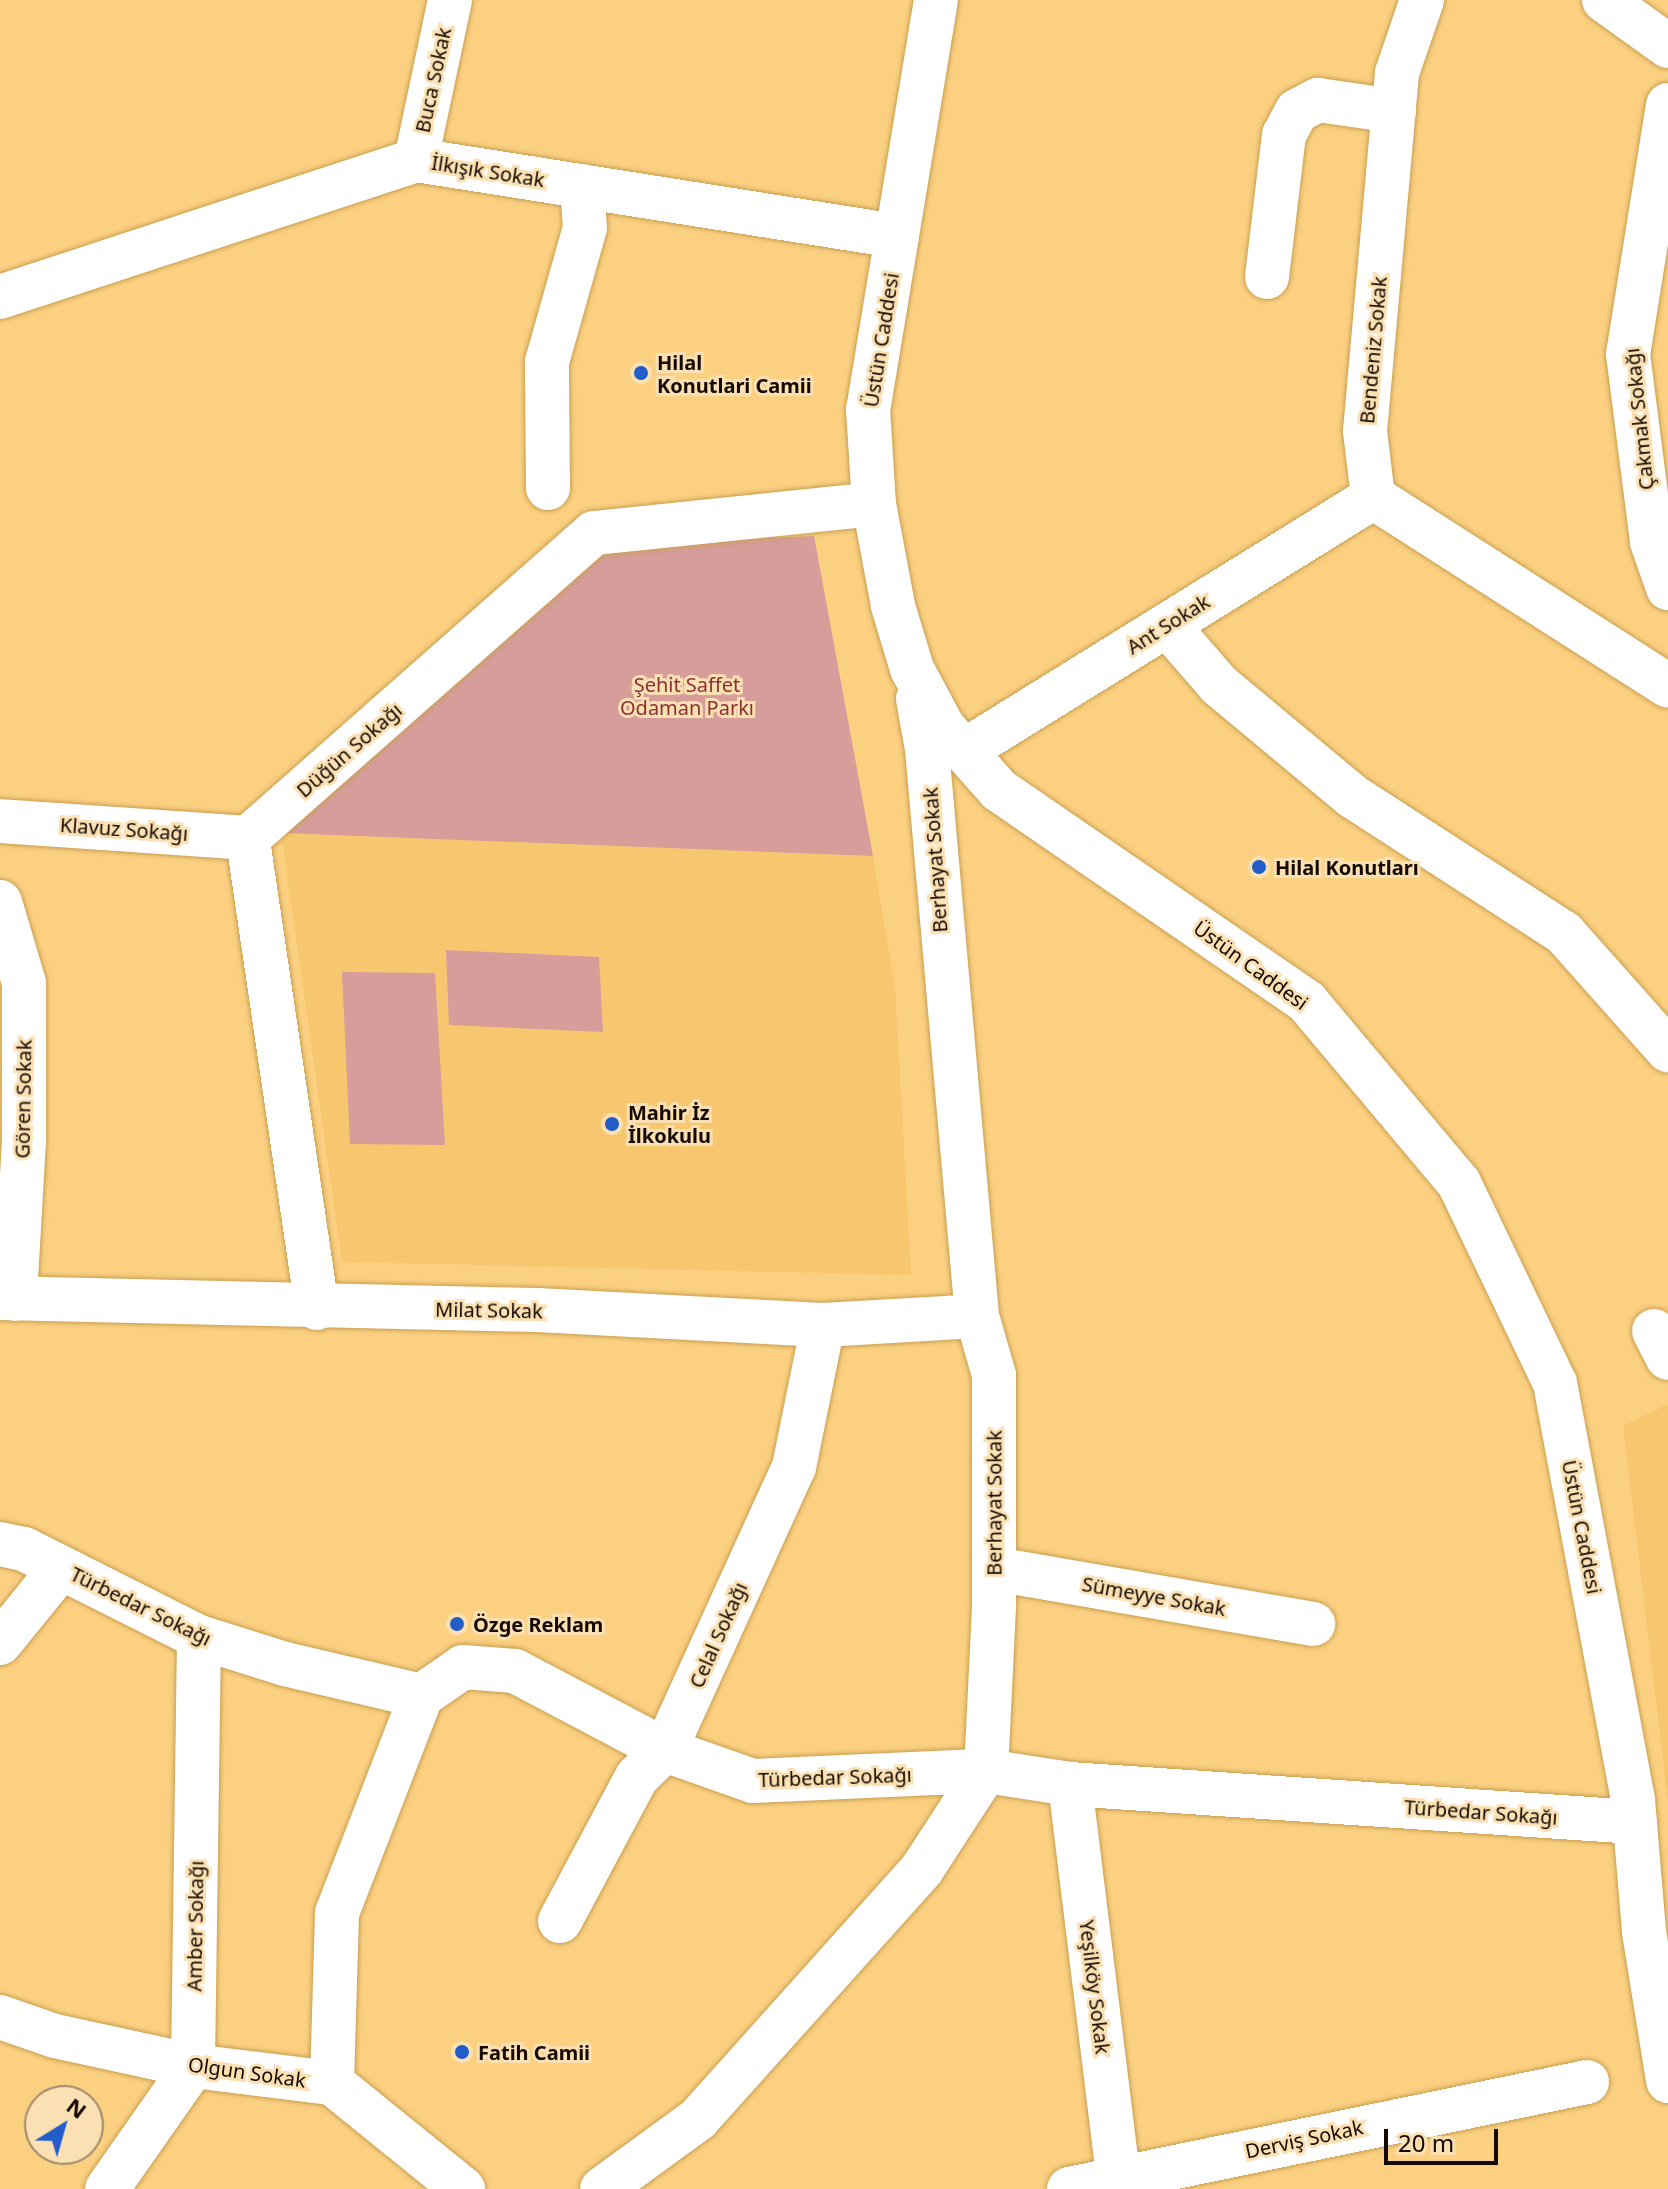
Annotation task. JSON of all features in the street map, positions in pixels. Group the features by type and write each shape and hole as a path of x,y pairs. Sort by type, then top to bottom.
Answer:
{"street":[{"name":"Buca Sokak","path":"416,160 450,0"},
{"name":"Üstün Caddesi","path":"936,0 868,409 874,504 893,606 912,669 943,727 999,790 1307,1002 1459,1183 1555,1383 1656,1932 1668,2081"},
{"name":"Bendeniz Sokak","path":"1373,497 1365,431 1397,73 1422,0"},
{"path":"1604,0 1668,46"},
{"path":"1267,277 1275,190 1292,117 1318,100 1394,111"},
{"name":"Çakmak Sokağı","path":"1668,105 1628,354 1652,542 1668,588"},
{"name":"İlkışık Sokak","path":"0,297 416,160 897,236"},
{"path":"548,488 547,362 596,189"},
{"path":"1373,497 1668,686"},
{"name":"Ant Sokak","path":"964,751 1373,497"},
{"name":"Düğün Sokağı","path":"248,838 594,533 874,504"},
{"path":"1167,625 1219,685 1352,796 1564,933 1668,1050"},
{"name":"Berhayat Sokak","path":"912,669 927,749 977,1316 994,1375 995,1569 986,1771"},
{"name":"Klavuz Sokağı","path":"0,821 248,838"},
{"path":"248,838 317,1308"},
{"name":"Gören Sokak","path":"0,902 24,983 24,1141 8,1298"},
{"name":"Milat Sokak","path":"8,1298 317,1308 537,1310 823,1325 977,1316"},
{"name":"Celal Sokağı","path":"560,1921 637,1777 665,1750 794,1467 823,1325"},
{"name":"Türbedar Sokağı","path":"0,1544 61,1568 199,1637 285,1664 421,1696 463,1667 515,1671 665,1750 753,1781 986,1771 1070,1784 1635,1822"},
{"path":"0,1643 61,1568"},
{"name":"Sümeyye Sokak","path":"995,1569 1313,1624"},
{"name":"Amber Sokağı","path":"193,2066 199,1637"},
{"path":"332,2083 337,1913 421,1696"},
{"path":"602,2189 698,2119 922,1869 986,1771"},
{"name":"Yeşilköy Sokak","path":"1070,1784 1120,2185"},
{"name":"Olgun Sokak","path":"0,2017 55,2036 193,2066 332,2083 463,2189"},
{"path":"107,2189 193,2066"},
{"name":"Derviş Sokak","path":"1069,2189 1120,2185 1587,2082"}],"shaded area":[{"name":"Mahir İz İlkokulu","path":"281,833 873,856 895,986 911,1275 342,1262"},
{"path":"1668,1404 1668,1802 1623,1426"}],"green space":[{"name":"Şehit Saffet Odaman Parkı","path":"814,536 873,856 281,833 359,721 618,544"},
{"path":"446,950 599,957 603,1032 449,1025"},
{"path":"342,972 435,973 445,1145 350,1144"}],"place":[{"name":"Hilal Konutlari Camii","path":"641,373"},
{"name":"Hilal Konutları","path":"1259,867"},
{"name":"Mahir İz İlkokulu","path":"612,1124"},
{"name":"Özge Reklam","path":"457,1624"},
{"name":"Fatih Camii","path":"462,2052"}]}
